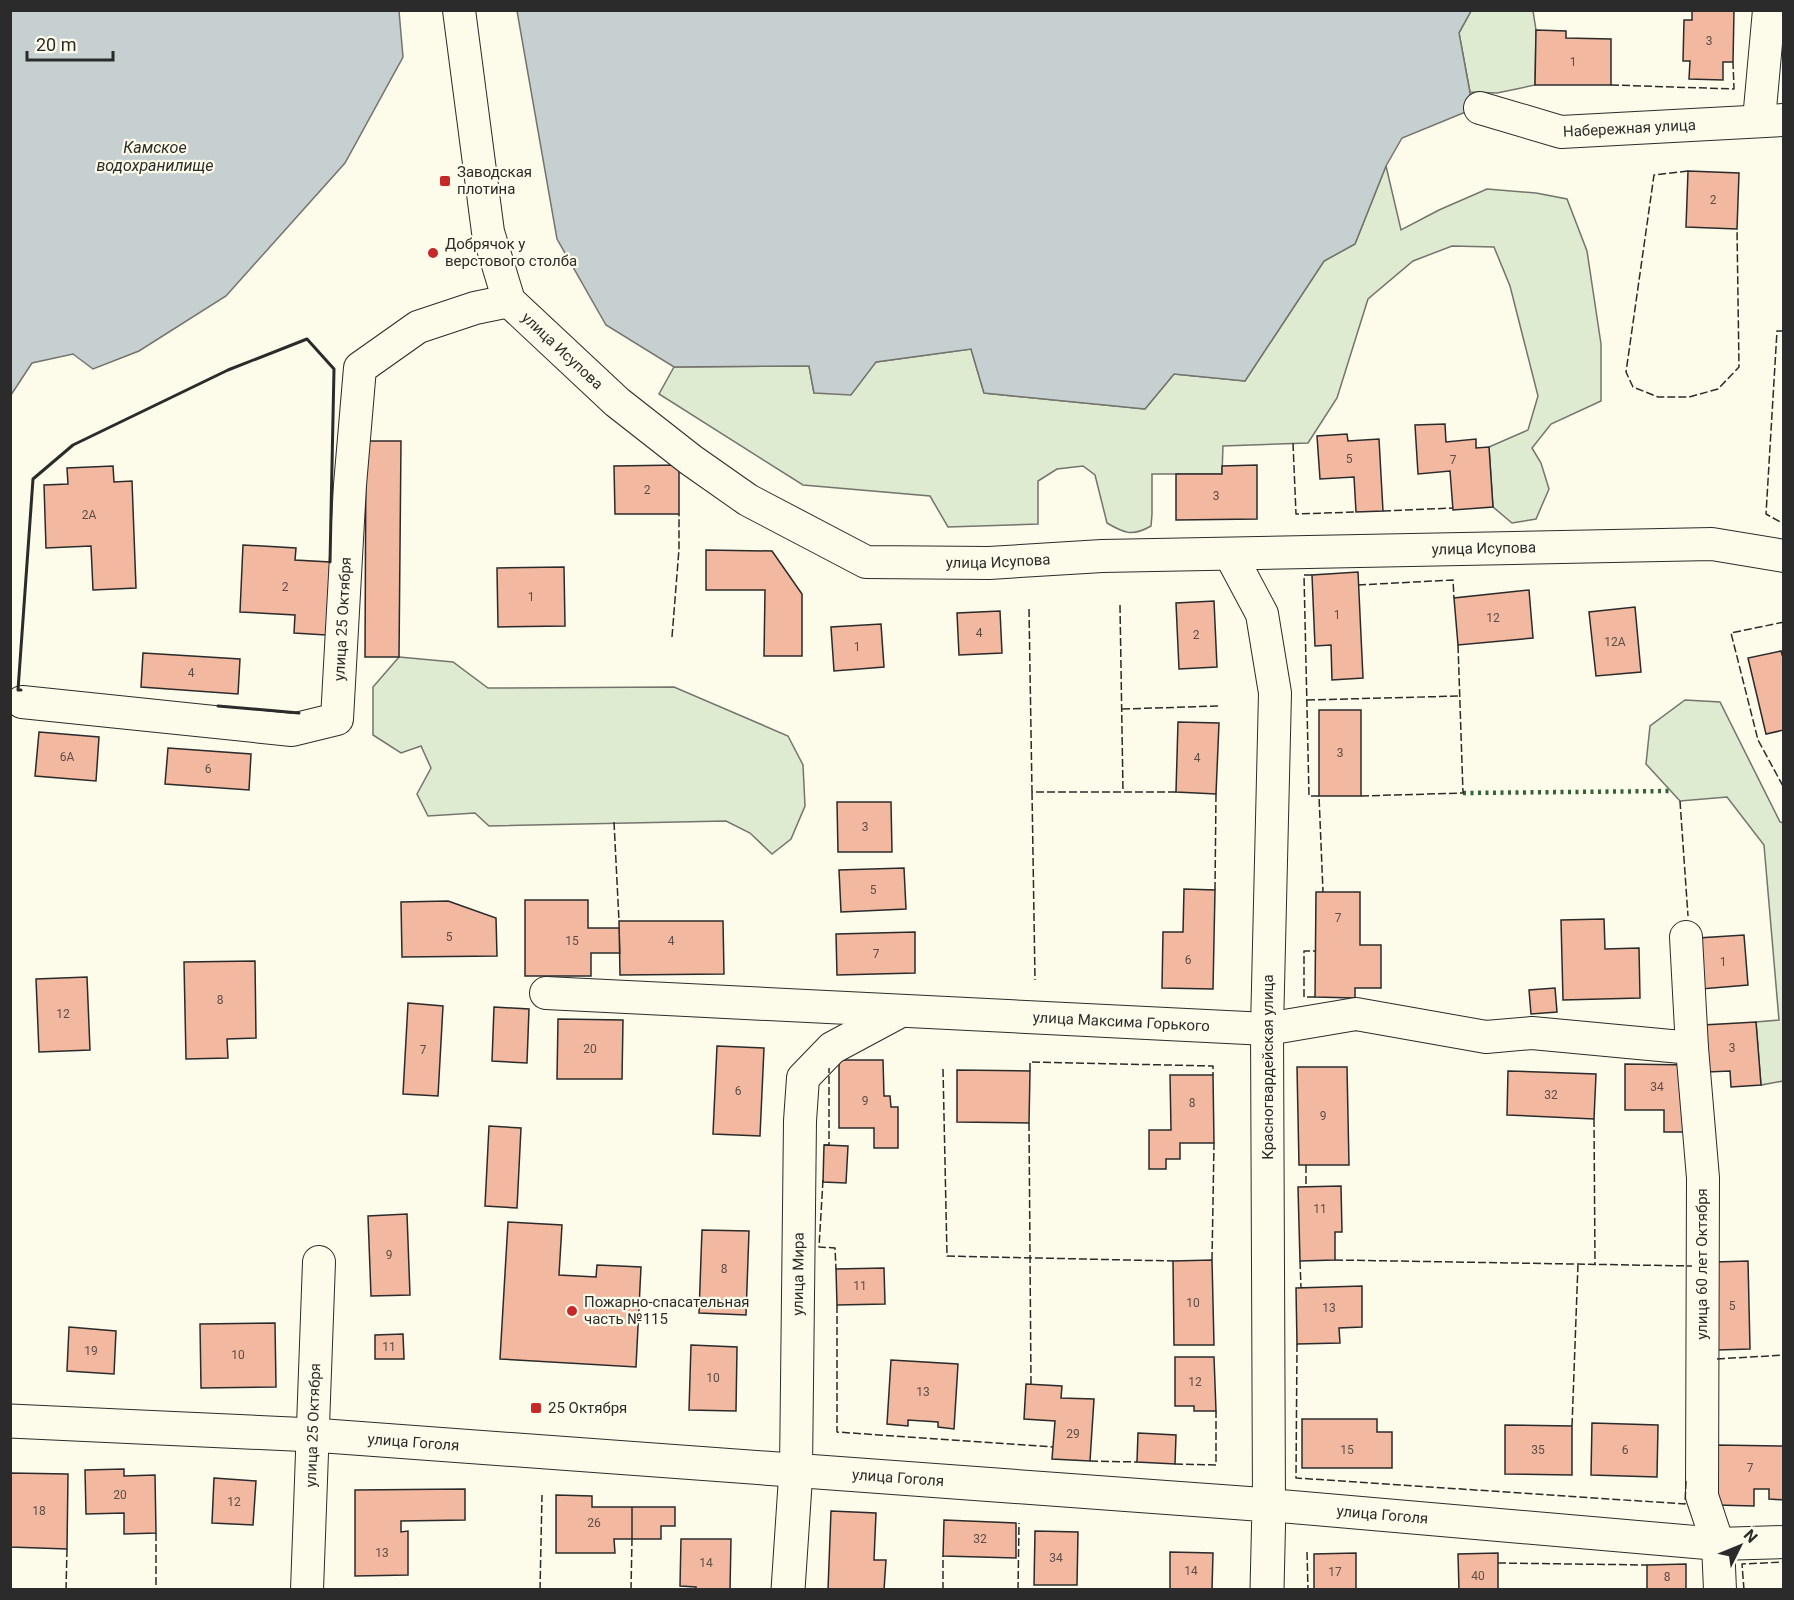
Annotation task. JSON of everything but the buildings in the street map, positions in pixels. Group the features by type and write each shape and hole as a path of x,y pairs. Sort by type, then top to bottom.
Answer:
{"main road":[{"name":"улица Гоголя","path":"10,1421 313,1435 1269,1505"},
{"name":"улица Мира","path":"788,1590 796,1470"},
{"name":"Красногвардейская улица","path":"1267,1590 1269,1505"}],"street":[{"name":"улица Исупова","path":"459,10 488,232 509,301 617,402 691,460 748,500 866,562 989,563 1102,556 1712,544 1784,556"},
{"path":"1769,10 1771,120"},
{"name":"Набережная улица","path":"1480,108 1561,132 1771,120"},
{"name":"улица 25 Октября","path":"22,702 292,730 338,718 350,485 360,369 418,327 475,308 509,301"},
{"name":"Красногвардейская улица","path":"1230,554 1262,614 1275,693 1267,1029 1269,1505"},
{"name":"улица 60 лет Октября","path":"1686,937 1703,1179 1702,1496 1718,1545 1720,1590"},
{"name":"улица Максима Горького","path":"546,993 1267,1029 1356,1014 1486,1037 1532,1033 1692,1048"},
{"name":"улица Мира","path":"796,1470 802,1078 832,1048 901,1011"},
{"name":"улица 25 Октября","path":"307,1590 319,1262"},
{"name":"улица Гоголя","path":"1269,1505 1718,1545 1784,1542"}],"green space":[{"path":"1471,11 1533,11 1536,30 1535,85 1497,93 1470,92 1459,33"},
{"path":"1386,166 1401,230 1487,189 1536,193 1567,199 1587,251 1601,344 1601,401 1551,424 1532,448 1541,463 1549,489 1536,519 1512,523 1493,507 1489,447 1528,430 1538,396 1510,286 1494,247 1452,246 1413,261 1368,299 1337,398 1308,443 1223,446 1222,474 1152,474 1151,526 1133,533 1107,523 1095,475 1083,466 1057,469 1038,481 1038,524 948,527 930,496 803,485 659,394 674,367 809,366 814,393 876,362 971,349 984,393 1145,409 1174,374 1245,381 1324,261 1355,244"},
{"path":"399,657 453,662 488,688 674,687 788,736 803,765 805,806 791,839 772,854 750,833 726,821 489,826 475,813 428,816 417,794 431,768 421,746 401,753 373,735 373,687"},
{"path":"1685,700 1720,702 1780,822 1783,823 1783,1081 1761,1085 1756,1022 1779,1020 1764,845 1727,797 1680,801 1646,764 1650,726"}],"water":[{"name":"Камское водохранилище","path":"11,10 399,11 403,57 345,163 226,296 139,351 93,369 73,354 32,363 11,395"},
{"path":"517,11 1471,11 1459,33 1473,109 1402,138 1386,166 1355,244 1324,261 1245,381 1174,374 1145,409 984,393 971,349 876,362 851,395 814,393 809,366 674,367 606,325 557,239"}],"hedge":[{"path":"1463,793 1671,791"}],"fence":[{"path":"1611,85 1734,89 1733,62"},
{"path":"1688,171 1654,175 1626,372 1633,387 1658,397 1689,397 1718,389 1739,367 1737,229"},
{"path":"1784,331 1777,331 1766,514 1784,524"},
{"path":"1293,443 1296,514 1356,512"},
{"path":"1383,511 1453,508"},
{"path":"672,637 679,549 679,514"},
{"path":"1312,575 1304,575 1309,796 1319,796 1323,892"},
{"path":"1358,585 1453,580 1454,598"},
{"path":"1120,605 1123,792"},
{"path":"1029,609 1032,792 1176,792"},
{"path":"1784,622 1731,633 1758,740 1784,788"},
{"path":"1361,796 1463,793 1458,645"},
{"path":"1307,700 1460,696"},
{"path":"1122,709 1218,706"},
{"path":"1032,792 1035,980"},
{"path":"1215,890 1216,794"},
{"path":"1680,801 1688,916"},
{"path":"614,822 619,921"},
{"path":"1315,997 1304,997 1304,951 1316,951"},
{"path":"1030,1071 1030,1062 1213,1066 1213,1075"},
{"path":"824,1145 829,1145 829,1068"},
{"path":"943,1069 947,1256 1173,1261"},
{"path":"1594,1119 1595,1264"},
{"path":"1029,1123 1031,1385"},
{"path":"1212,1260 1214,1143"},
{"path":"1306,1165 1306,1187"},
{"path":"823,1180 819,1247 835,1248 836,1269"},
{"path":"1335,1260 1692,1266"},
{"path":"1300,1261 1301,1288"},
{"path":"1572,1426 1578,1264"},
{"path":"837,1305 837,1432 1053,1447"},
{"path":"1297,1344 1296,1478 1685,1504 1686,1481"},
{"path":"1717,1359 1784,1355"},
{"path":"1175,1464 1216,1465 1216,1411"},
{"path":"1090,1461 1137,1462"},
{"path":"540,1590 542,1495"},
{"path":"1018,1590 1019,1523"},
{"path":"156,1533 156,1590"},
{"path":"631,1590 632,1539"},
{"path":"66,1590 67,1549"},
{"path":"1307,1552 1308,1590"},
{"path":"943,1556 943,1590"},
{"path":"1744,1590 1742,1564 1784,1562"},
{"path":"1498,1563 1647,1565"}],"wall":[{"path":"21,690 18,690 33,479 73,445 228,370 307,339 334,369 330,562"},
{"path":"218,706 299,713"}],"place":[{"name":"Заводская плотина","path":"445,181"},
{"name":"Добрячок у верстового столба","path":"433,253"},
{"name":"Пожарно-спасательная часть №115","path":"572,1311"},
{"name":"25 Октября","path":"536,1408"}]}
